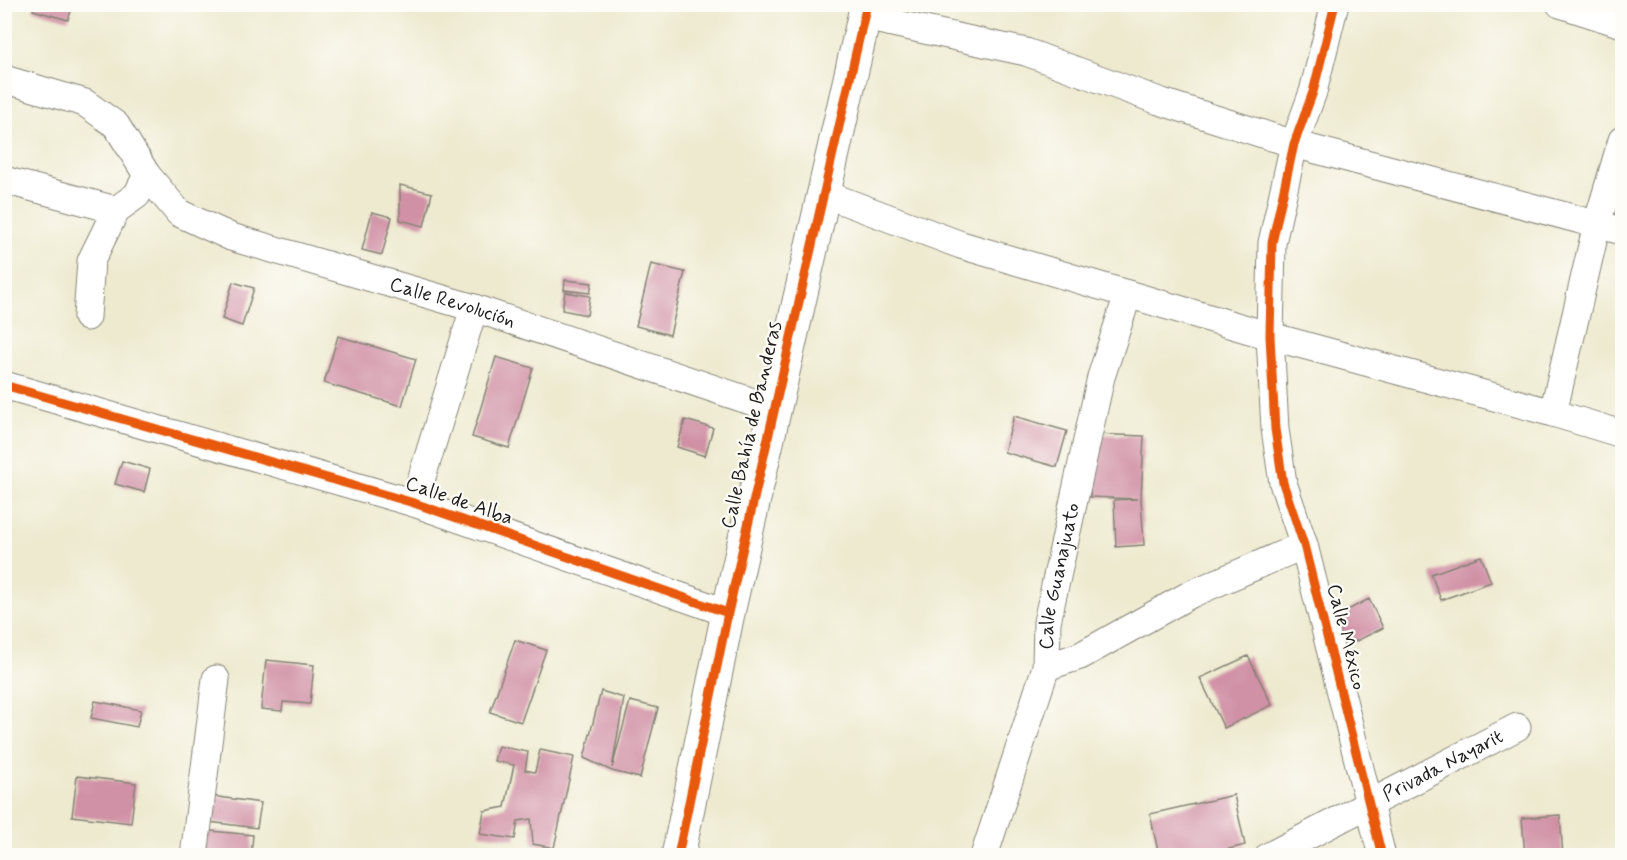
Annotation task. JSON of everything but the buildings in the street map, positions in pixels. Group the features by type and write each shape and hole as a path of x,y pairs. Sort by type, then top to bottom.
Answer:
{"street":[{"name":"Calle México","path":"1335,4 1313,92 1294,144 1272,243 1270,336 1275,429 1283,483 1304,545 1382,855"},
{"path":"1560,4 1623,24"},
{"path":"866,11 1026,52 1159,101 1294,144 1623,231"},
{"name":"Calle Bahía de Banderas","path":"678,855 728,613 822,194 866,11"},
{"name":"Calle Revolución","path":"4,79 85,103 116,125 147,175 179,213 231,237 474,308 774,409"},
{"path":"1553,412 1597,224 1623,140"},
{"path":"87,317 91,261 116,210 137,195 147,175"},
{"path":"4,180 116,210"},
{"path":"822,194 962,245 1270,336 1553,412 1623,434"},
{"name":"Calle Guanajuato","path":"984,855 1046,667 1050,610 1101,377 1128,294"},
{"path":"414,503 474,308"},
{"name":"Calle de Alba","path":"4,385 175,432 414,503 728,613"},
{"path":"1046,667 1080,656 1191,594 1304,545"},
{"path":"194,855 216,679"},
{"name":"Privada Nayarit","path":"1269,855 1517,727"}],"cycle path":[{"path":"678,856 728,613 867,4"},
{"path":"1335,4 1313,92 1294,144 1272,243 1270,336 1275,429 1283,483 1304,545 1382,856"},
{"path":"4,385 414,503 728,613"}]}
